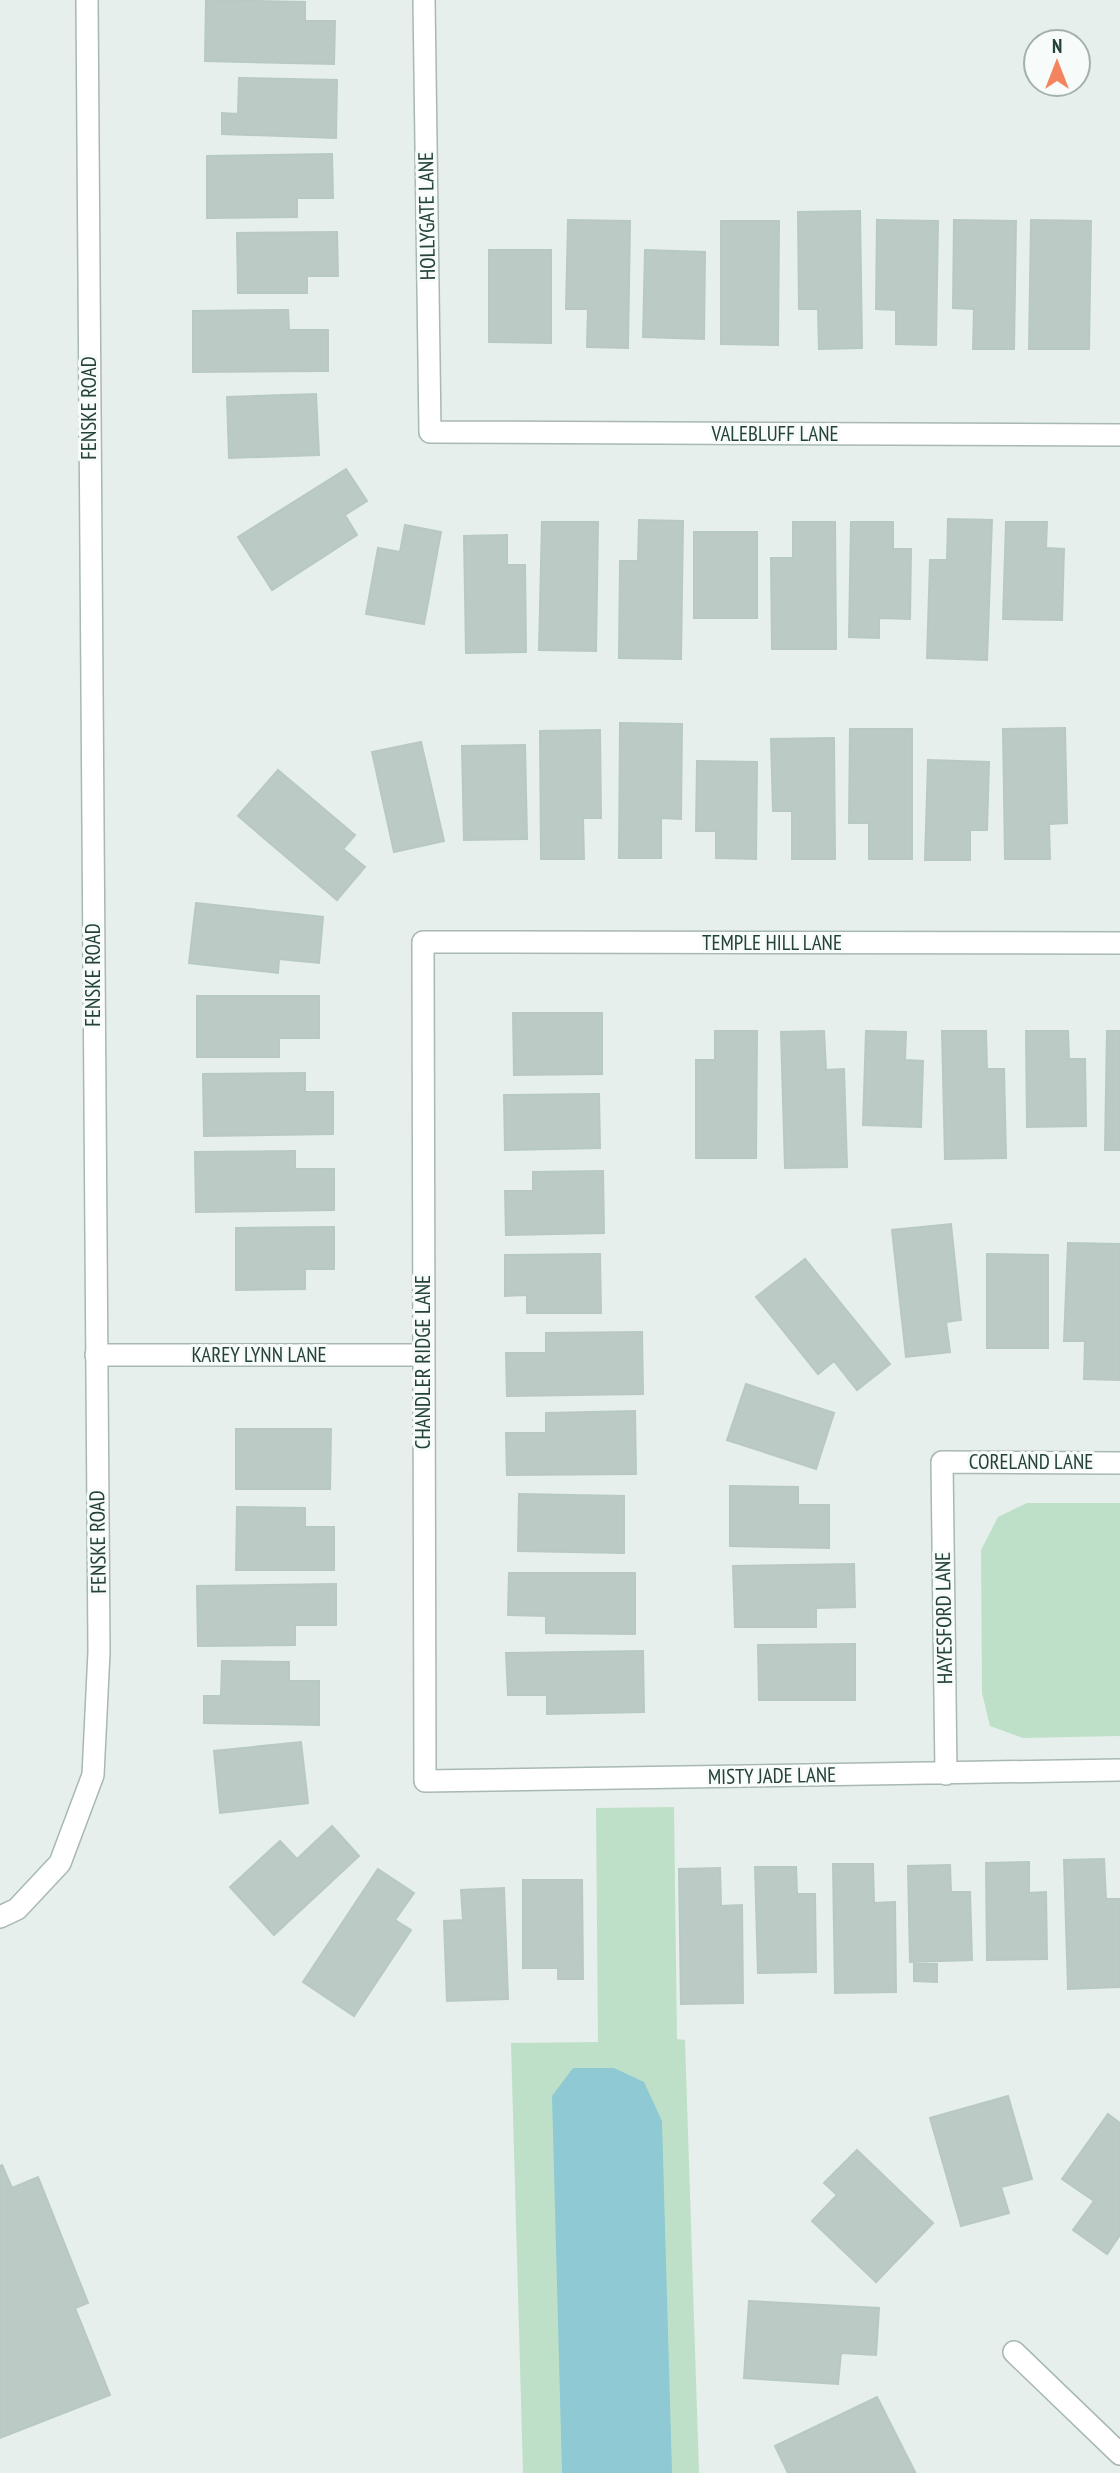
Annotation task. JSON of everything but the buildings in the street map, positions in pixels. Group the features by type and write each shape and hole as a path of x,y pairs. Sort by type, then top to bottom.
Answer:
{"street":[{"name":"FENSKE ROAD","path":"0,1917 17,1909 60,1863 93,1775 99,1652 87,0"},
{"name":"HOLLYGATE LANE","path":"424,0 430,432"},
{"name":"VALEBLUFF LANE","path":"430,432 1120,435"},
{"name":"TEMPLE HILL LANE","path":"424,942 1120,943"},
{"name":"CHANDLER RIDGE LANE","path":"424,942 425,1781"},
{"name":"KAREY LYNN LANE","path":"96,1355 423,1355"},
{"name":"CORELAND LANE","path":"942,1462 1120,1463"},
{"name":"HAYESFORD LANE","path":"942,1462 946,1774"},
{"name":"MISTY JADE LANE","path":"425,1781 1120,1770"},
{"path":"1014,2352 1120,2454"}],"green space":[{"path":"1027,1503 1120,1503 1120,1736 1023,1738 990,1726 982,1693 981,1550 998,1517"},
{"path":"674,1807 677,2039 685,2040 699,2473 523,2473 511,2043 598,2042 596,1808"}],"water":[{"path":"573,2068 614,2068 644,2082 662,2121 672,2473 562,2473 552,2096"}]}
